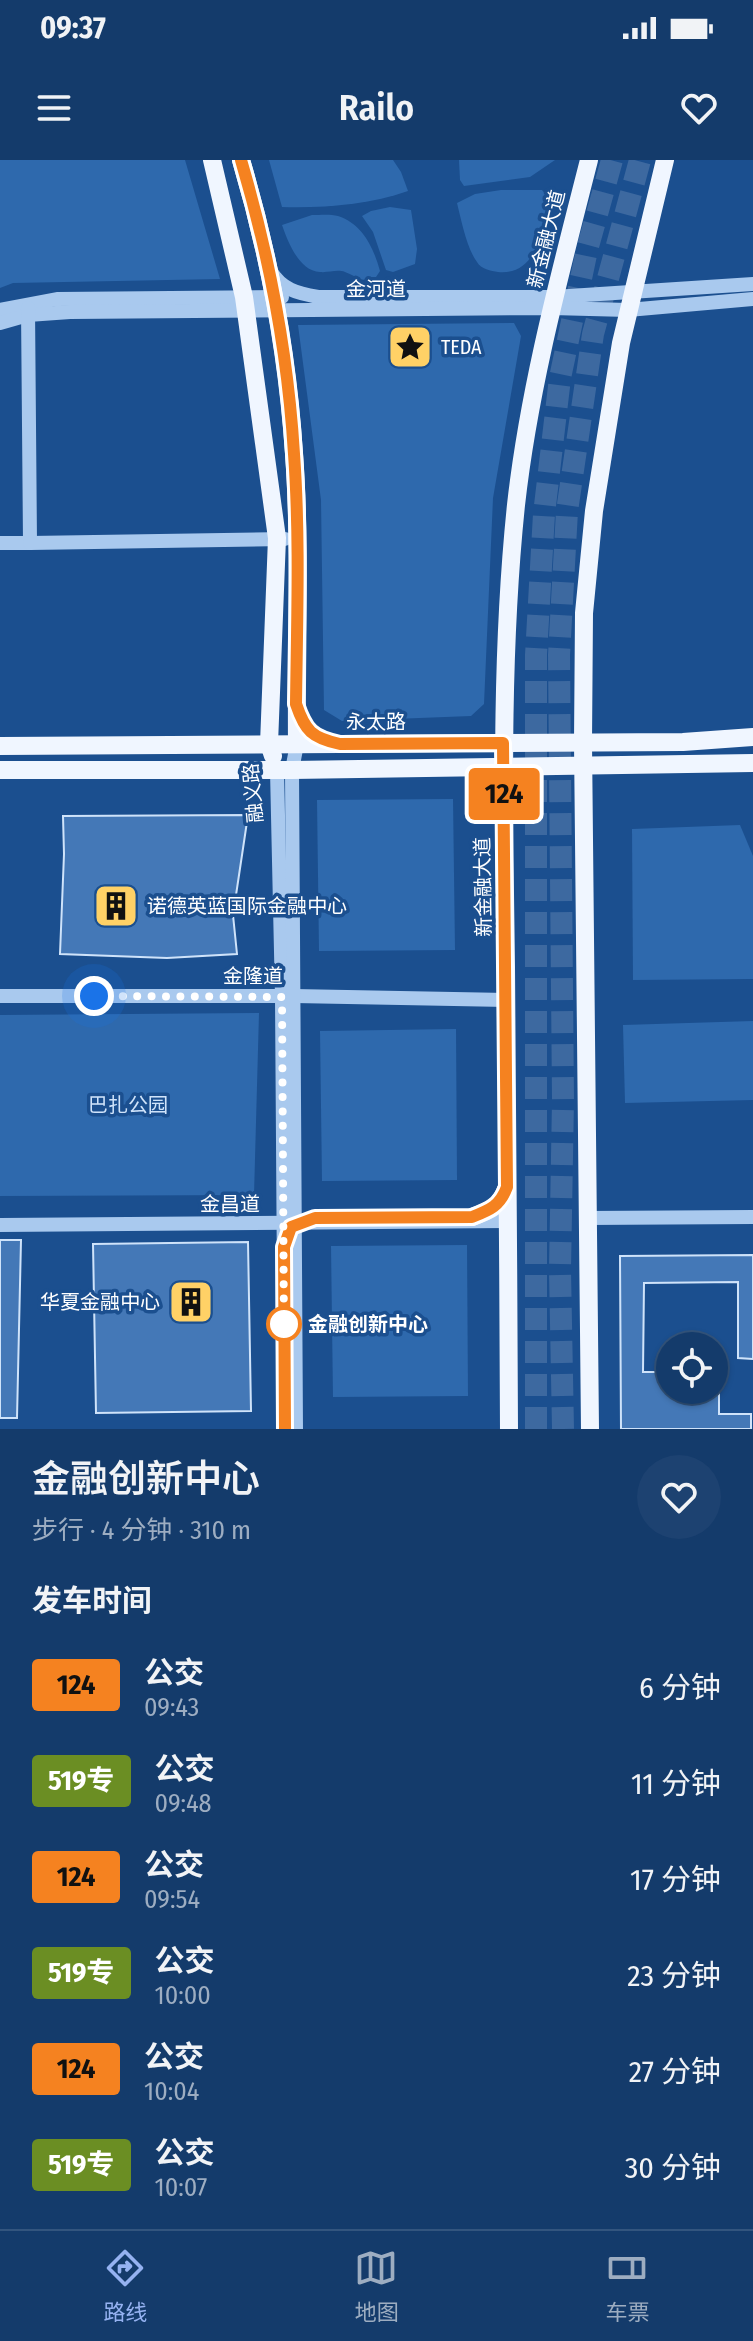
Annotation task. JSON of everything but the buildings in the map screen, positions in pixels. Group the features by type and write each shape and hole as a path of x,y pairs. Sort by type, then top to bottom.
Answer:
{"main road":[{"name":"融义路","path":"212,160 247,301 277,538 269,744 284,770"},
{"name":"融义路","path":"241,160 274,303 294,453 298,539 297,744"},
{"name":"新金融大道","path":"509,1429 503,743 508,587 516,502 528,425 553,302 589,160"},
{"path":"590,1429 581,771 584,613 594,511 630,302 665,160"},
{"path":"296,704 306,728 321,740 340,744"},
{"name":"永太路","path":"0,746 683,742 753,737"},
{"path":"545,742 569,750 581,771"},
{"path":"0,770 504,767 581,771 753,763"},
{"path":"472,1217 496,1207 507,1187"}],"street":[{"path":"247,301 263,282 266,259"},
{"path":"266,259 273,275 283,286 318,297"},
{"name":"金河道","path":"630,302 753,284"},
{"name":"金河道","path":"274,303 318,297 553,302"},
{"name":"金河道","path":"0,323 28,309 67,299 274,303 753,299"},
{"name":"金河道","path":"0,310 216,310 247,301"},
{"path":"28,309 30,543"},
{"path":"0,543 298,539"},
{"name":"融义路","path":"292,1427 289,1246 285,1222 288,996 284,770 297,744"},
{"name":"金隆道","path":"0,996 507,1000"},
{"path":"586,1218 753,1217"},
{"path":"285,1222 315,1218 507,1219"},
{"name":"金昌道","path":"0,1222 507,1219"}],"green space":[{"path":"0,160 185,160 220,279 13,283 0,288"},
{"path":"269,160 393,160 408,191 346,205 282,207"},
{"path":"459,160 555,160 530,177 464,186 460,180"},
{"path":"501,190 542,190 551,201 541,237 530,259 522,267 498,272 481,266 473,256 457,203 475,194"},
{"path":"390,207 411,210 417,249 415,264 393,272 386,270 373,232 362,216"},
{"path":"312,215 338,216 361,231 371,246 380,271 374,280 361,279 342,271 313,270 300,261 282,225"},
{"path":"514,323 521,336 493,498 484,704 471,716 342,721 324,710 321,500 298,325"},
{"path":"453,799 455,950 319,951 317,800"},
{"path":"740,825 753,856 753,979 633,980 632,829"},
{"name":"巴扎公园","path":"259,1013 254,1195 0,1196 0,1015"},
{"path":"753,1021 753,1100 625,1103 623,1025"},
{"path":"456,1029 457,1180 322,1181 320,1031"},
{"path":"467,1245 468,1396 333,1397 331,1246"}],"tunnel":[{"path":"536,1429 536,655 544,514 560,378 587,250 612,160"},
{"path":"563,1429 559,655 567,511 593,334 640,160"}],"bus line":[{"name":"124","path":"241,160 257,218 276,310 294,453 298,539 296,704 301,720 321,740 340,744 503,743 507,1187 496,1207 472,1217 315,1218 291,1227 284,1247 285,1429"}],"place":[{"name":"TEDA","path":"410,347"},
{"name":"诺德英蓝国际金融中心","path":"116,906"},
{"name":"华夏金融中心","path":"191,1302"},
{"name":"金融创新中心","path":"284,1324"}],"route":[{"path":"94,996 282,997 284,1338 284,1324"}]}
